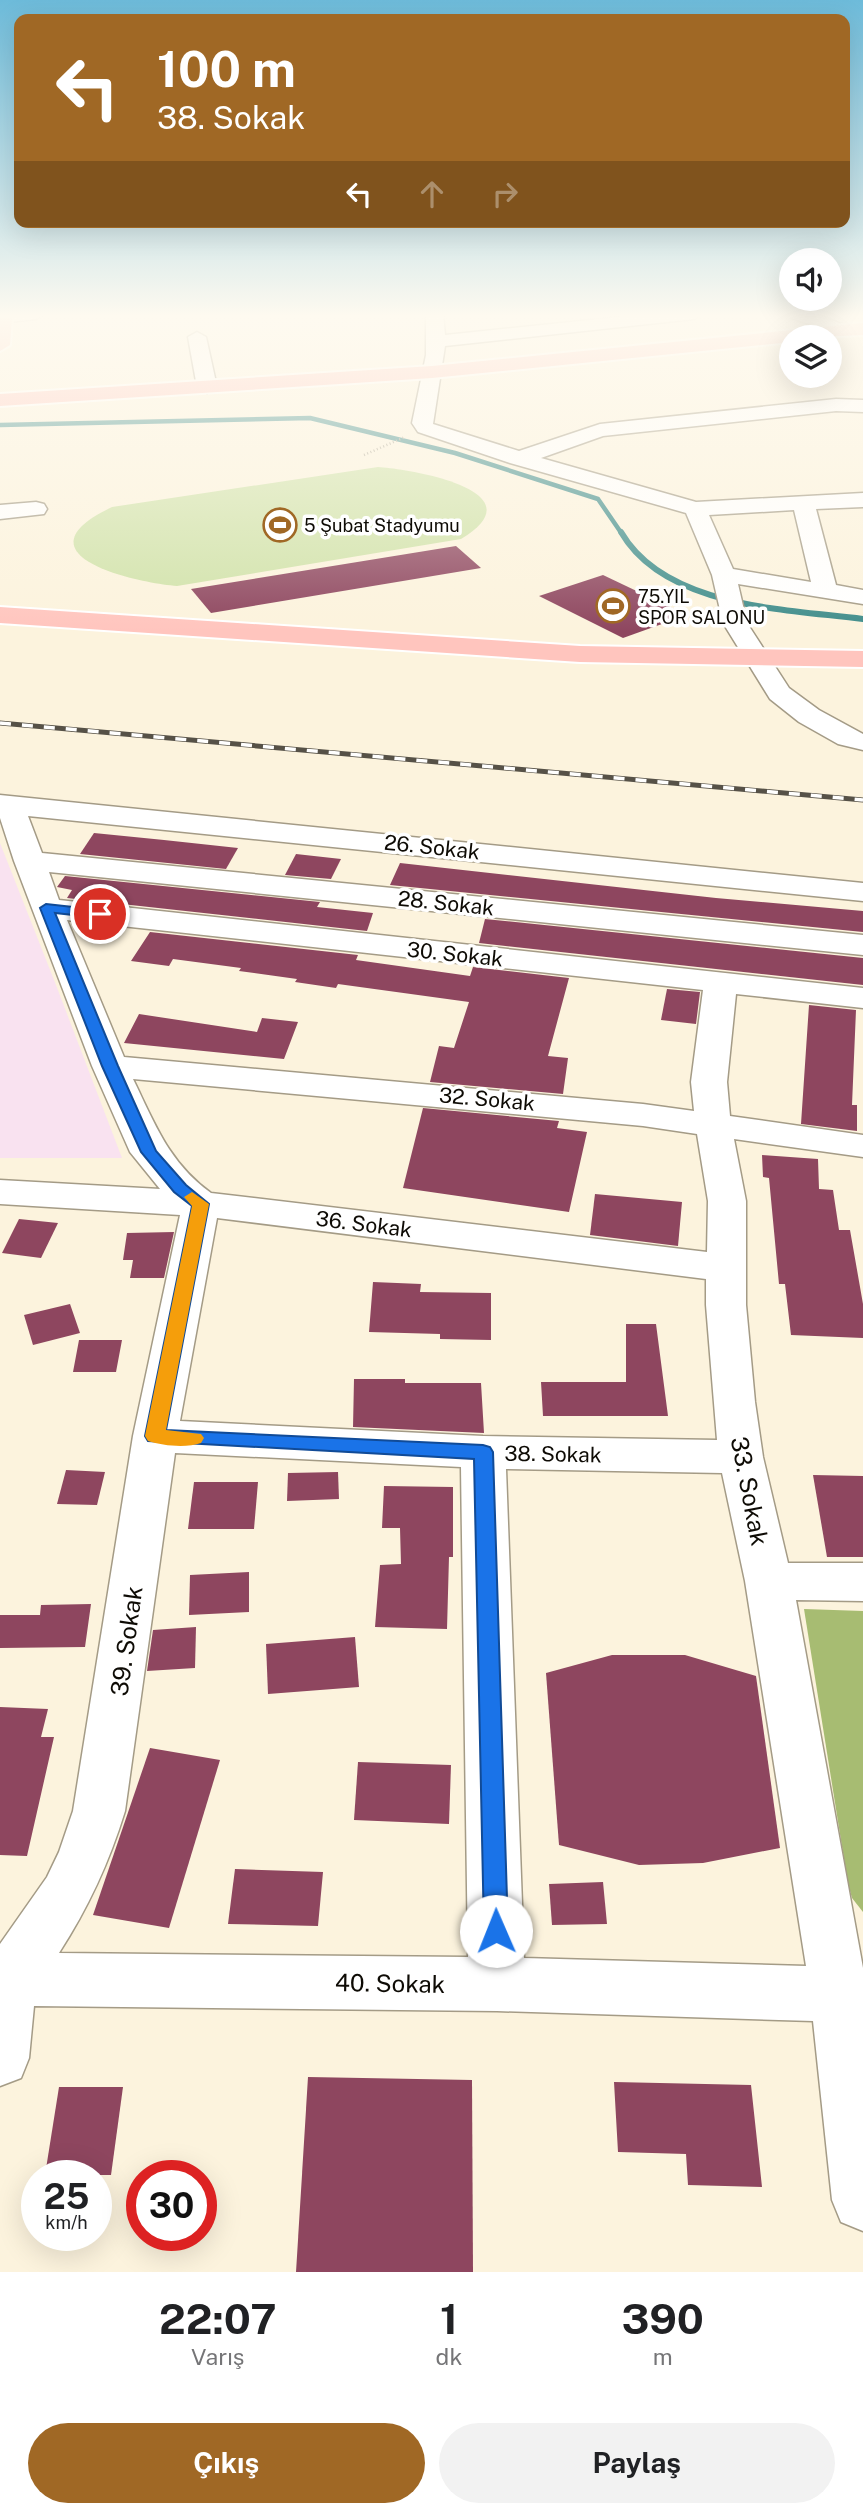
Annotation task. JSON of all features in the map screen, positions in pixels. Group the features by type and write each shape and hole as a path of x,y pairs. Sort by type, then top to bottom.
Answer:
{"main road":[{"path":"0,615 500,650 863,659"},
{"path":"0,628 560,669 709,668 756,658"}],"street":[{"path":"423,420 425,428 517,459 695,509 863,500"},
{"path":"517,459 600,430 694,420"},
{"path":"803,502 825,591"},
{"path":"0,512 36,509"},
{"path":"695,509 724,575 735,623 779,693 809,716 848,738 863,742"},
{"path":"724,575 863,597"},
{"path":"6,815 29,861 110,1066 149,1152 180,1189 201,1204"},
{"name":"26. Sokak","path":"6,815 863,892"},
{"name":"28. Sokak","path":"29,861 863,945"},
{"name":"30. Sokak","path":"46,908 863,998"},
{"name":"33. Sokak","path":"721,983 709,1082 713,1123 727,1201 728,1346 741,1457 769,1581 851,1995"},
{"name":"32. Sokak","path":"110,1066 559,1106 713,1123 863,1146"},
{"name":"36. Sokak","path":"0,1192 201,1204 727,1268"},
{"name":"39. Sokak","path":"0,2058 5,1979 66,1895 85,1855 99,1811 155,1436 201,1204"},
{"name":"38. Sokak","path":"155,1436 483,1452 741,1457"},
{"path":"483,1452 497,1984"},
{"path":"769,1581 863,1582"},
{"name":"40. Sokak","path":"5,1979 497,1984 851,1995"},
{"path":"851,1995 863,2200"}],"path":[{"path":"364,455 404,437"}],"shaded area":[{"path":"0,843 56,985 122,1158 0,1158"}],"green space":[{"name":"5 Şubat Stadyumu","path":"378,467 416,472 462,486 479,496 486,508 482,522 461,539 177,586 110,572 90,563 77,552 74,539 84,524 112,507"},
{"path":"804,1609 863,1611 863,1912 852,1898 848,1884"}],"building":[{"path":"456,546 481,568 211,613 191,589"},
{"name":"75.YIL SPOR SALONU","path":"603,575 687,615 623,638 539,596"},
{"path":"94,833 238,848 226,869 80,854"},
{"path":"296,854 341,859 331,879 285,875"},
{"path":"400,863 716,898 863,911 863,932 390,885"},
{"path":"65,876 320,902 317,907 373,913 367,931 67,898 72,890 57,887"},
{"path":"485,919 863,958 863,985 479,943"},
{"path":"150,932 358,955 356,960 470,976 473,967 569,978 548,1056 568,1058 563,1094 430,1082 439,1046 454,1048 469,1002 338,984 336,988 295,982 297,979 239,971 241,968 173,959 169,966 131,961"},
{"path":"667,989 700,992 696,1024 661,1020"},
{"path":"809,1005 856,1010 852,1105 857,1105 857,1131 801,1124"},
{"path":"139,1014 257,1032 262,1018 298,1022 284,1059 124,1043"},
{"path":"423,1108 559,1121 557,1128 587,1132 569,1212 403,1188"},
{"path":"762,1155 818,1159 819,1189 833,1190 839,1230 850,1230 863,1304 863,1338 791,1335 785,1284 779,1284 769,1178 763,1177"},
{"path":"595,1194 682,1202 678,1246 590,1235"},
{"path":"19,1219 58,1223 41,1258 2,1253"},
{"path":"174,1232 164,1278 130,1278 133,1260 123,1260 127,1233"},
{"path":"373,1282 421,1284 420,1292 491,1293 491,1340 440,1339 440,1334 369,1332"},
{"path":"70,1304 80,1333 33,1345 24,1315"},
{"path":"626,1324 656,1324 668,1416 543,1416 541,1382 626,1382"},
{"path":"79,1340 122,1340 116,1372 73,1372"},
{"path":"354,1379 405,1379 405,1383 481,1383 484,1433 353,1427"},
{"path":"66,1470 105,1472 97,1505 57,1504"},
{"path":"338,1472 339,1499 287,1501 288,1473"},
{"path":"813,1475 863,1476 863,1557 827,1557"},
{"path":"194,1482 258,1482 254,1529 188,1529"},
{"path":"384,1486 453,1487 453,1557 449,1557 447,1629 375,1627 380,1565 401,1564 400,1528 382,1528"},
{"path":"249,1572 249,1612 189,1615 190,1575"},
{"path":"91,1604 85,1647 0,1648 0,1615 40,1615 41,1605"},
{"path":"196,1627 195,1668 147,1671 153,1630"},
{"path":"355,1637 359,1687 268,1694 266,1644"},
{"path":"612,1655 685,1655 756,1676 780,1848 703,1863 639,1865 559,1845 546,1673"},
{"path":"0,1707 48,1709 41,1737 54,1737 27,1856 0,1855"},
{"path":"150,1748 220,1760 169,1928 93,1915"},
{"path":"358,1762 451,1765 449,1824 354,1820"},
{"path":"235,1869 323,1872 318,1926 228,1924"},
{"path":"603,1882 607,1924 552,1925 549,1884"},
{"path":"308,2077 472,2080 473,2272 296,2272"},
{"path":"614,2082 751,2085 762,2187 688,2185 686,2154 618,2152"},
{"path":"59,2087 123,2087 112,2168 112,2160 47,2160"}],"waterway":[{"path":"0,425 220,420"},
{"path":"318,420 455,453 598,499 622,534"},
{"path":"621,532 641,557 667,576 697,590 764,607 863,619"}],"railway":[{"path":"0,723 863,800"}],"slow traffic":[{"path":"192,1197 201,1204 155,1436 195,1438"}],"place":[{"name":"5 Şubat Stadyumu","path":"280,525"},
{"name":"75.YIL SPOR SALONU","path":"613,606"}],"route":[{"path":"100,914 46,908 110,1066 149,1152 180,1189 201,1204 155,1436 483,1452 496,1931"}]}
